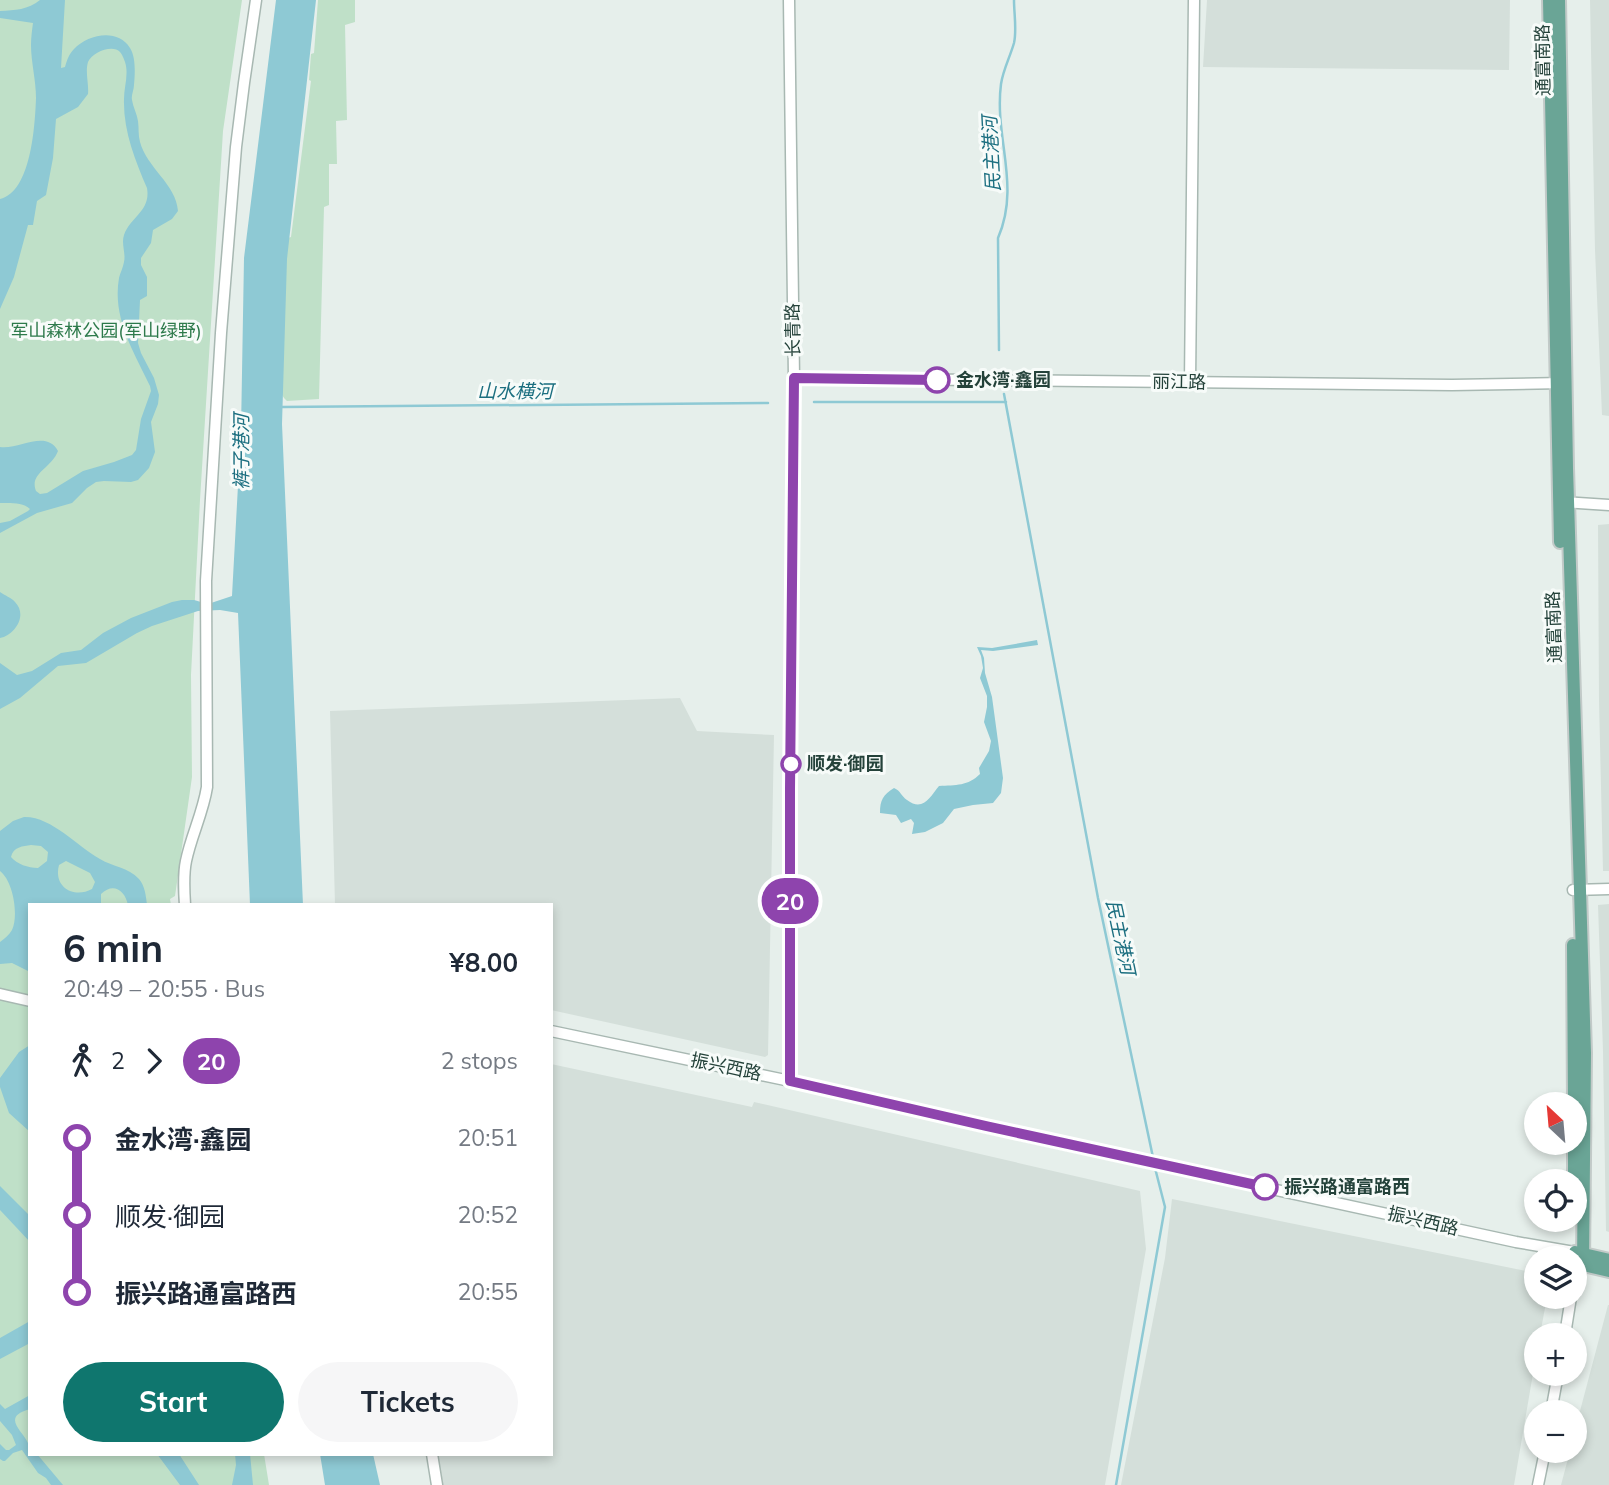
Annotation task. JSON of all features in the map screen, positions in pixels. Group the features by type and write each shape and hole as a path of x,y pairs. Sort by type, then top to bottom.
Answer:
{"main road":[{"name":"通富南路","path":"1549,0 1561,383"},
{"name":"通富南路","path":"1559,0 1563,502 1576,890 1585,1053 1578,1246"},
{"name":"通富南路","path":"1574,1092 1576,890"},
{"path":"1587,1259 1609,1260"},
{"path":"1587,1262 1609,1271"}],"street":[{"path":"186,903 185,863 208,787 206,599 221,333 236,147 256,0"},
{"name":"长青路","path":"789,0 794,378 790,1081"},
{"path":"1190,383 1194,0"},
{"name":"丽江路","path":"794,378 1452,385 1561,383"},
{"path":"1563,502 1609,505"},
{"path":"1576,890 1609,889"},
{"path":"0,994 28,1001"},
{"name":"振兴西路","path":"553,1031 790,1081 1532,1246"},
{"name":"振兴西路","path":"1516,1242 1527,1246"},
{"path":"432,1456 437,1485"},
{"path":"1538,1485 1543,1463"}],"shaded area":[{"path":"1207,0 1510,0 1509,70 1203,67"},
{"path":"1590,0 1609,0 1609,416 1602,415 1595,250"},
{"path":"1609,524 1609,871 1603,871 1598,525"},
{"path":"680,698 697,731 774,735 768,1055 765,1057 553,1010 553,903 335,903 330,711"},
{"path":"1609,904 1609,1232 1606,1231 1598,905"},
{"path":"553,1064 752,1107 754,1102 1140,1191 1146,1249 1105,1485 443,1485 438,1456 553,1456"},
{"path":"1172,1199 1524,1271 1524,1309 1545,1309 1542,1323 1524,1323 1524,1386 1531,1386 1528,1400 1524,1400 1524,1426 1514,1485 1121,1485 1165,1258"},
{"path":"1609,1305 1609,1485 1561,1485 1567,1463 1587,1463 1587,1400 1583,1400"}],"green space":[{"name":"军山森林公园(军山绿野)","path":"0,0 242,0 223,131 191,675 192,777 175,896 170,899 171,903 28,903 28,1456 264,1456 269,1485 0,1485"},
{"path":"318,0 355,0 355,22 345,25 347,120 336,121 337,164 329,164 329,205 324,207 319,399 287,401 281,393 286,252 288,238 291,237 311,81 311,54 314,53"}],"water":[{"path":"40,0 65,0 61,68 65,67 74,49 95,37 103,35 118,38 130,48 135,66 132,98 140,142 149,160 172,192 178,211 172,219 153,230 151,243 141,258 141,265 147,277 147,296 140,300 138,343 159,395 151,422 155,452 149,468 138,480 131,482 96,482 72,503 37,513 0,533 0,523 10,521 30,509 20,504 0,503 0,447 39,441 53,445 58,451 38,475 35,485 40,494 47,493 83,471 132,455 136,450 141,419 151,391 126,334 119,307 124,235 146,202 147,188 128,133 124,111 126,67 117,50 103,50 90,58 87,70 88,94 78,107 56,119 53,158 46,195 37,201 33,225 28,225 14,277 0,309 0,199 10,194 19,184 25,171 32,140 36,98 31,51 33,23 0,18 0,11 26,8"},
{"name":"裤子港河","path":"276,0 316,0 287,259 282,424 303,903 250,903 238,613 198,611 152,626 86,663 58,666 20,698 0,709 0,663 17,675 32,671 61,653 81,650 103,633 131,618 172,602 194,600 211,603 232,596 241,430 244,258"},
{"path":"0,592 19,607 20,618 15,629 0,638"},
{"path":"1037,640 1038,645 981,650 992,697 1003,778 1001,793 993,803 954,809 943,823 925,832 912,834 914,823 911,819 901,823 896,815 880,813 883,798 894,788 913,803 922,804 939,786 966,783 980,774 979,768 989,751 991,741 984,722 987,696 980,678 983,668 977,647 992,648"},
{"path":"24,817 44,821 100,859 130,872 139,879 147,903 127,903 124,895 114,888 101,894 101,903 28,903 28,971 12,963 0,964 0,942 12,930 15,907 8,882 0,871 0,831","holes":["31,845 41,846 48,852 47,861 38,868 23,865 11,857 16,849","66,861 90,873 95,882 92,889 72,892 62,885 59,879 59,865"]},
{"path":"28,1046 28,1130 9,1113 0,1087 0,1078 19,1052"},
{"path":"0,1186 28,1214 28,1240 0,1210"},
{"path":"28,1322 28,1344 0,1359 0,1338"},
{"path":"28,1396 28,1410 21,1412 15,1420 28,1443 28,1456 39,1456 63,1485 51,1485 38,1473 22,1450 13,1453 5,1461 0,1459 0,1444 6,1450 16,1445 12,1435 0,1421 0,1404 5,1409"},
{"path":"158,1456 180,1456 199,1485 180,1485"},
{"path":"235,1456 250,1456 253,1485 232,1485"},
{"path":"320,1456 373,1456 380,1485 325,1485"}],"waterway":[{"name":"民主港河","path":"999,350 998,238 1007,199 1000,104 1002,79 1015,38 1014,0"},
{"name":"民主港河","path":"1004,394 1098,898 1154,1162"},
{"name":"山水横河","path":"814,402 1006,402"},
{"name":"山水横河","path":"282,407 768,403"},
{"name":"民主港河","path":"1116,1485 1165,1207 1155,1168"}],"bus line":[{"name":"20","path":"937,380 794,378 790,1081 1265,1187"}],"place":[{"name":"金水湾·鑫园","path":"937,380"},
{"name":"顺发·御园","path":"791,764"},
{"name":"振兴路通富路西","path":"1265,1187"}]}
